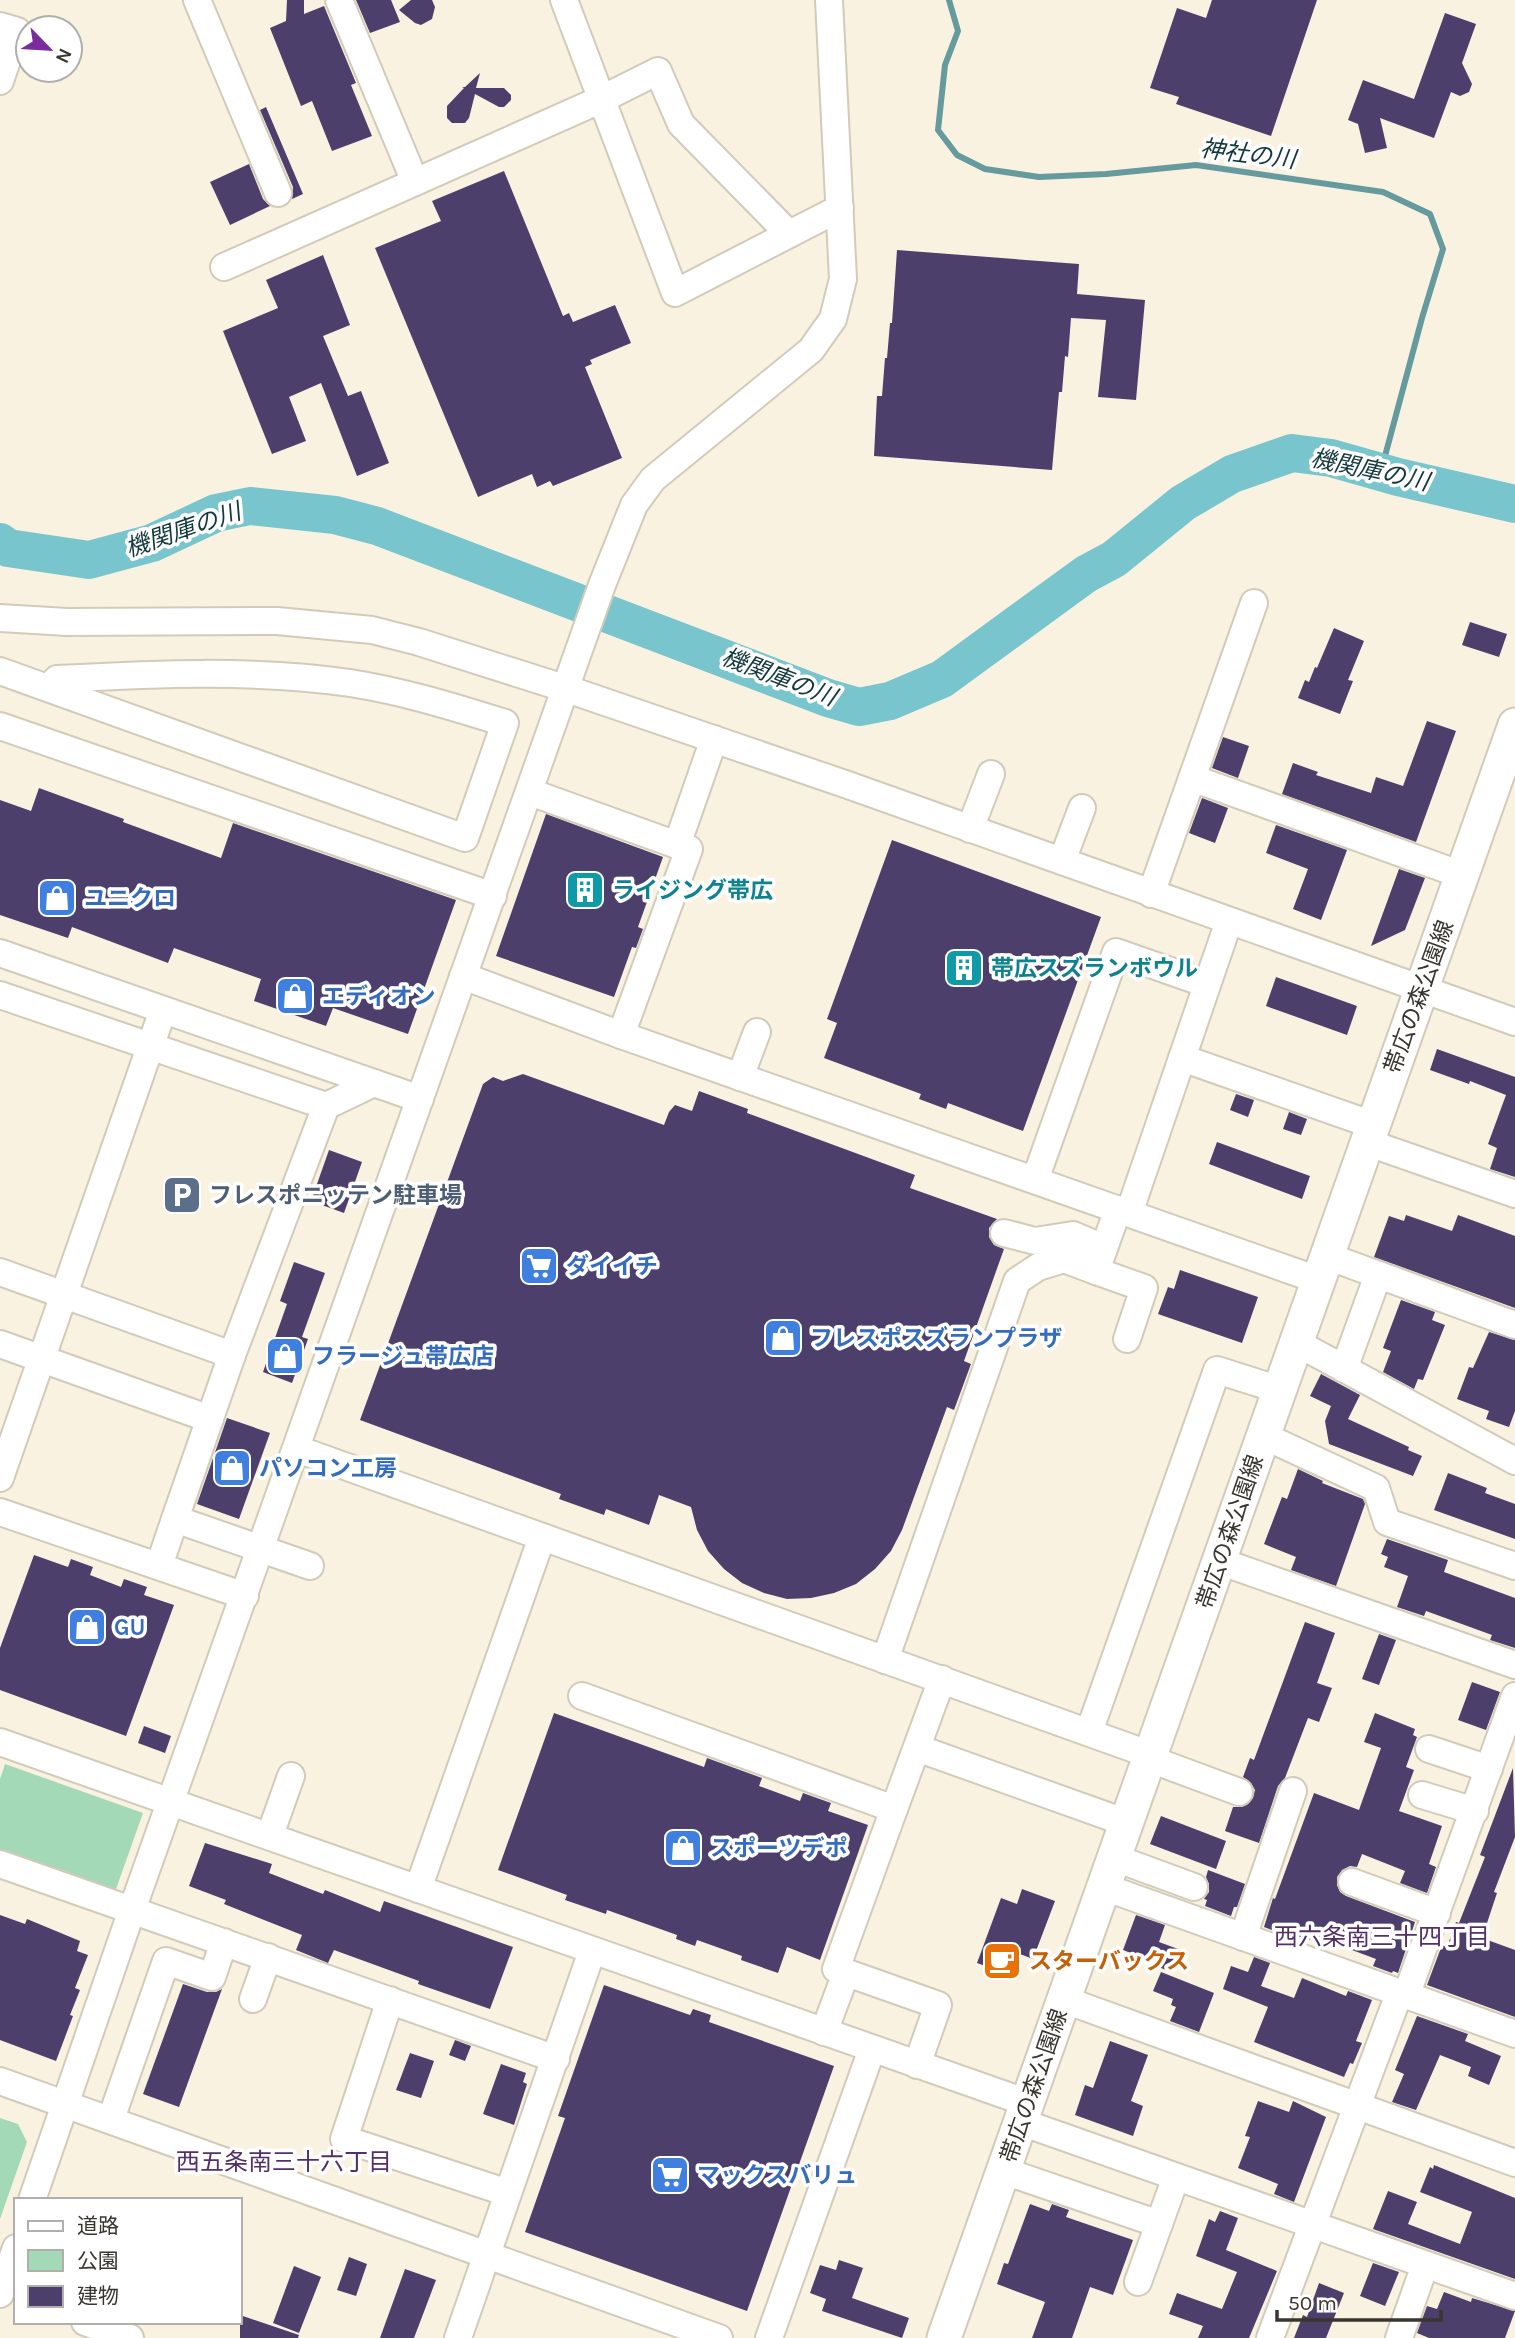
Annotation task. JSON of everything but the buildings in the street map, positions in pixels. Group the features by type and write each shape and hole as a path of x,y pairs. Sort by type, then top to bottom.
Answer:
{"main road":[{"name":"帯広の森公園線","path":"944,2338 1515,725"}],"street":[{"path":"197,0 278,193"},
{"path":"340,0 415,182"},
{"path":"564,0 675,293 840,208"},
{"path":"34,2198 132,1910 463,976 602,586 634,505 653,479 811,350 833,319 843,279 830,0"},
{"path":"0,26 17,31 0,81"},
{"path":"224,267 602,100 658,71 681,124 789,234"},
{"path":"1151,894 1254,603"},
{"path":"0,618 67,622 277,621 372,630 419,642 714,739 1515,1022"},
{"path":"0,671 465,838 505,723 455,707 350,684 240,675 129,675 57,679 48,688"},
{"path":"0,726 492,895"},
{"path":"677,845 714,739"},
{"path":"495,755 534,781 689,849 621,1035"},
{"path":"970,830 991,774"},
{"path":"1192,778 1462,875"},
{"path":"1062,861 1082,808"},
{"path":"475,810 518,825"},
{"path":"1100,1259 1123,1211 1182,1058 1229,921"},
{"path":"1035,1180 1116,952 1207,984"},
{"path":"0,953 420,1099"},
{"path":"463,976 621,1035 1123,1211 1322,1268 1378,1275 1515,1325"},
{"path":"0,995 326,1106"},
{"path":"0,1478 163,1010"},
{"path":"740,1077 757,1032"},
{"path":"1182,1058 1515,1194"},
{"path":"159,1566 232,1355 326,1106 374,1083"},
{"path":"1004,1233 1035,1241 1073,1235 1100,1259 1144,1288 1127,1339"},
{"path":"885,1660 1017,1281 1038,1266 1064,1259 1100,1259"},
{"path":"0,1272 232,1355"},
{"path":"1344,1369 1378,1275"},
{"path":"1297,1343 1515,1461"},
{"path":"0,1345 210,1419"},
{"path":"1089,1732 1217,1370 1280,1390"},
{"path":"1264,1436 1376,1488 1387,1522 1515,1566"},
{"path":"297,1449 1089,1732 1240,1792"},
{"path":"0,1512 245,1596"},
{"path":"175,1519 310,1566"},
{"path":"418,1888 542,1537"},
{"path":"1219,1562 1515,1665"},
{"path":"917,2065 938,2005 836,1969 942,1679"},
{"path":"582,1696 894,1809"},
{"path":"1270,2338 1356,2107 1437,1913 1515,1696"},
{"path":"2,1747 270,1835 917,2065 1176,2177 1515,2296"},
{"path":"917,1748 1127,1824"},
{"path":"1429,1749 1489,1769"},
{"path":"270,1835 291,1776"},
{"path":"1243,1937 1293,1791"},
{"path":"1422,1795 1475,1811"},
{"path":"0,1864 556,2059"},
{"path":"1110,1873 1243,1937 1515,2034"},
{"path":"1110,1873 1194,1887"},
{"path":"1352,1882 1437,1913"},
{"path":"111,2119 166,1961 212,1977 224,1942"},
{"path":"458,2338 592,1951"},
{"path":"253,1999 268,1957"},
{"path":"824,2032 846,1973"},
{"path":"390,2000 344,2139 508,2193"},
{"path":"1065,2000 1515,2163"},
{"path":"769,2338 872,2049"},
{"path":"0,2081 719,2338"},
{"path":"1004,2171 1159,2224"},
{"path":"1138,2282 1176,2177"},
{"path":"0,2293 14,2254"},
{"path":"1399,2338 1426,2265"},
{"path":"91,2324 130,2338"}],"green space":[{"path":"5,1764 143,1813 115,1892 0,1852 0,1779"},
{"path":"0,2118 18,2124 27,2142 0,2219"}],"waterway":[{"name":"神社の川","path":"949,0 958,31 945,65 938,130 957,155 985,169 1039,177 1106,174 1196,165 1383,192 1430,214 1443,249 1381,471"},
{"name":"機関庫の川","path":"0,542 8,548 89,560 152,543 216,513 250,506 335,515 377,526 828,698 859,707 890,701 942,679 1086,574 1114,559 1183,503 1232,474 1292,453 1331,458 1398,477 1515,504"}],"place":[{"name":"ライジング帯広","path":"585,890"},
{"name":"ユニクロ","path":"57,898"},
{"name":"帯広スズランボウル","path":"964,968"},
{"name":"エディオン","path":"295,996"},
{"name":"フレスポニッテン駐車場","path":"182,1195"},
{"name":"ダイイチ","path":"539,1266"},
{"name":"フレスポスズランプラザ","path":"783,1338"},
{"name":"フラージュ帯広店","path":"285,1356"},
{"name":"パソコン工房","path":"232,1468"},
{"name":"GU","path":"87,1627"},
{"name":"スポーツデポ","path":"683,1848"},
{"name":"スターバックス","path":"1002,1961"},
{"name":"マックスバリュ","path":"670,2175"}],"district":[{"name":"西六条南三十四丁目","path":"1382,1937"},
{"name":"西五条南三十六丁目","path":"284,2162"}]}
